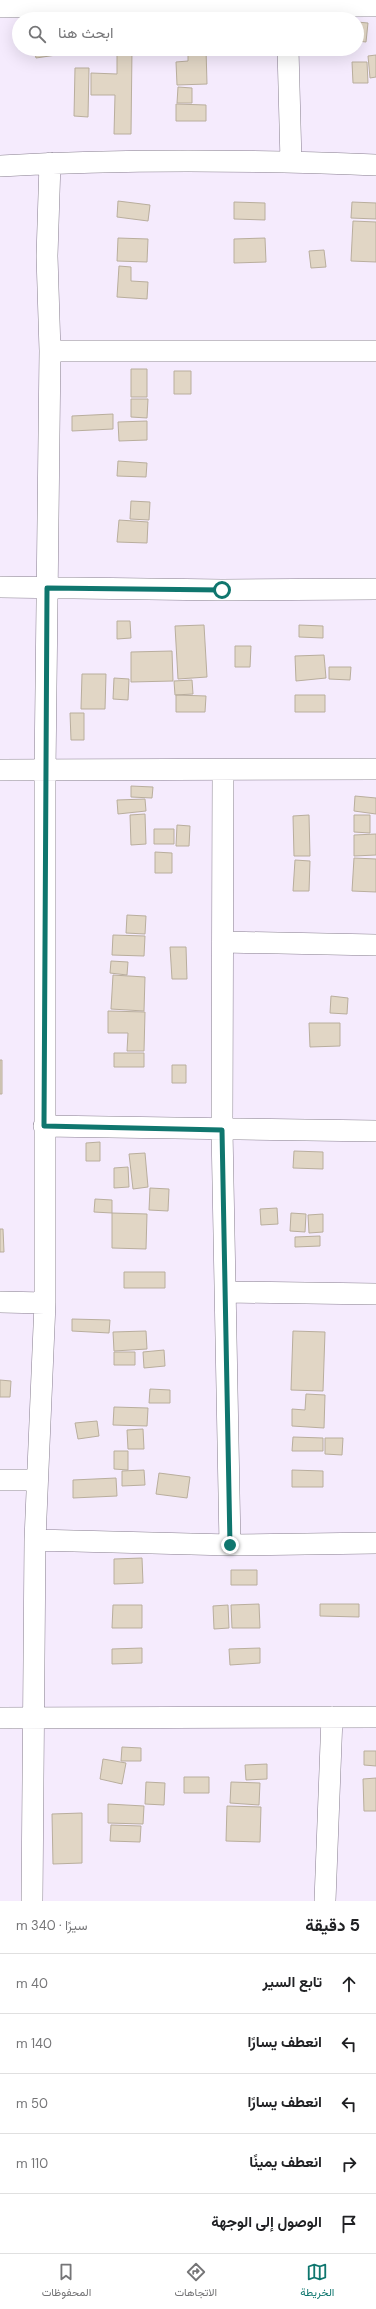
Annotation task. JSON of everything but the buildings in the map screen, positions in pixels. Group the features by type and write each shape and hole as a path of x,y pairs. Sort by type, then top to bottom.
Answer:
{"street":[{"path":"0,6 287,12 376,6"},
{"path":"288,56 291,162"},
{"path":"0,166 50,163 291,162 376,165"},
{"path":"32,1901 35,1540 45,1303 45,771 50,351 47,256 50,163"},
{"path":"50,351 376,351"},
{"path":"0,587 222,590 376,589"},
{"path":"0,770 222,771 376,769"},
{"path":"222,771 222,1130 230,1545"},
{"path":"223,942 376,945"},
{"path":"44,1126 376,1132"},
{"path":"226,1292 376,1294"},
{"path":"0,1302 45,1303"},
{"path":"0,1480 37,1480"},
{"path":"35,1540 230,1545 376,1543"},
{"path":"325,1901 332,1717"},
{"path":"0,1718 376,1717"}],"route":[{"path":"222,590 47,588 44,1126 222,1130 230,1545"}]}
